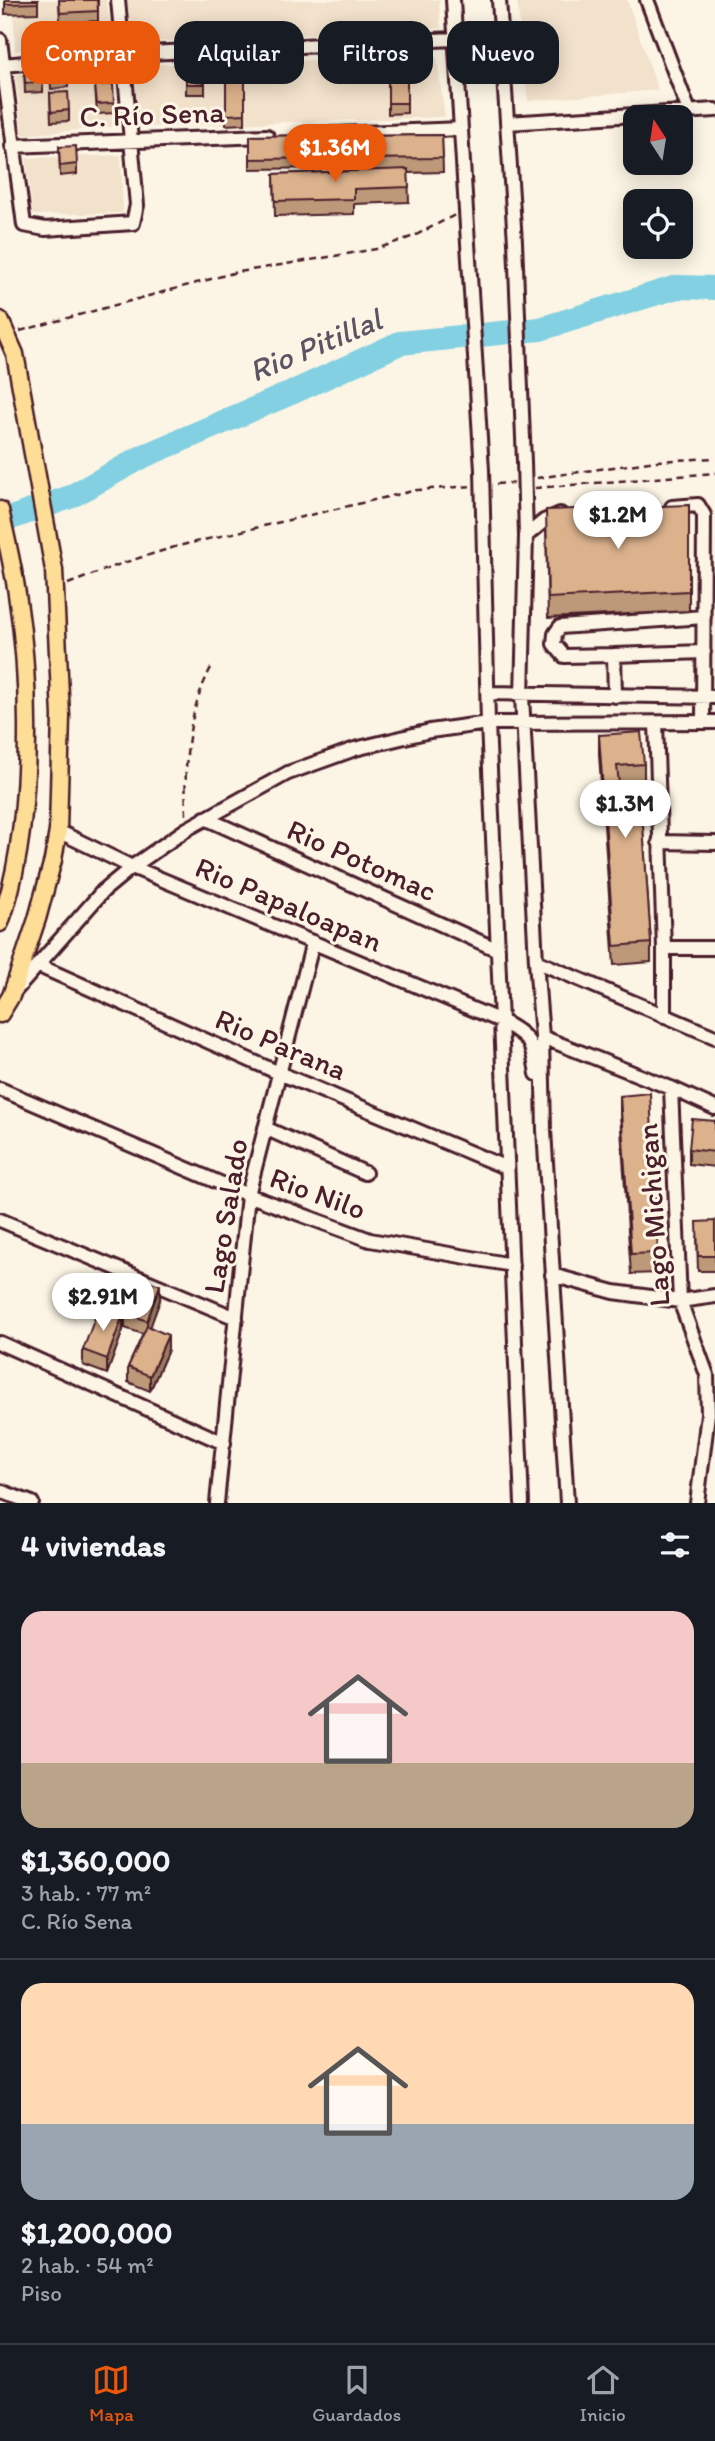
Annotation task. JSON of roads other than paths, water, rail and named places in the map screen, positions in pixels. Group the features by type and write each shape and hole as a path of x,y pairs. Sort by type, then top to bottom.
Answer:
{"main road":[{"path":"0,1014 11,996 37,919 58,831 61,716 54,570 15,354 4,328"},
{"path":"0,510 18,596 26,690 26,753 16,864 0,923"}],"street":[{"path":"118,0 120,21"},
{"path":"453,0 454,21"},
{"path":"499,0 515,242 525,484 522,696 542,1037 552,1275 567,1503"},
{"path":"647,0 687,105"},
{"path":"160,52 447,39"},
{"path":"0,40 24,225 45,229 133,223 138,205 126,84"},
{"path":"3,65 21,63"},
{"path":"458,84 482,470 488,723 522,1503"},
{"path":"693,111 715,110"},
{"path":"507,123 623,115"},
{"path":"298,136 461,129"},
{"name":"C. Río Sena","path":"12,146 284,136"},
{"path":"11,996 103,891 132,867 205,818 288,773 355,749 430,731 488,723 524,725 709,722 710,697 704,652 704,515 698,505 657,508"},
{"path":"526,536 544,521 561,514 575,513"},
{"path":"704,612 715,595"},
{"path":"704,612 560,627 555,634 554,644 564,656 704,652"},
{"path":"614,655 615,696"},
{"path":"489,693 522,696 710,697"},
{"path":"656,723 664,1016"},
{"name":"Rio Potomac","path":"205,818 498,950"},
{"name":"Rio Papaloapan","path":"58,831 132,867 501,1021 523,1033 531,1045 544,1130"},
{"path":"659,842 715,842"},
{"name":"Lago Salado","path":"217,1503 248,1195 313,942"},
{"path":"664,948 715,948"},
{"path":"536,961 715,1037"},
{"name":"Rio Parana","path":"37,965 279,1073 507,1168"},
{"path":"542,1037 715,1108"},
{"name":"Lago Michigan","path":"671,1088 680,1301 707,1375 708,1414 698,1503"},
{"name":"Rio Nilo","path":"0,1089 248,1195 370,1240 512,1265"},
{"path":"265,1128 365,1173"},
{"path":"0,1220 236,1318"},
{"path":"552,1275 614,1292 680,1301 715,1296"},
{"path":"0,1343 224,1443"},
{"path":"0,1491 32,1503"}],"waterway":[{"name":"Rio Pitillal","path":"0,522 70,497 144,456 400,343 540,329 677,287 715,288"}]}
